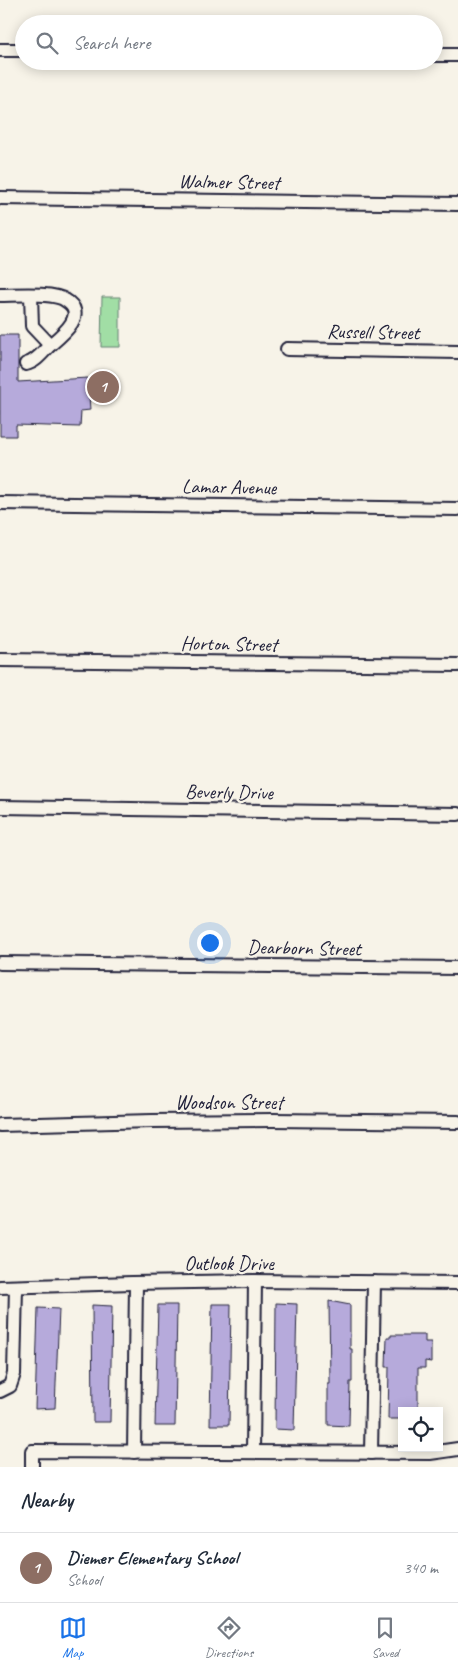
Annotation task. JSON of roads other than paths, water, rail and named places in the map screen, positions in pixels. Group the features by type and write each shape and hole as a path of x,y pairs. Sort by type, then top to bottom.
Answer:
{"street":[{"path":"0,50 15,50"},
{"path":"443,55 458,55"},
{"name":"Walmer Street","path":"0,198 458,204"},
{"path":"0,295 60,297 73,308 74,319 72,323 35,360 26,364"},
{"path":"31,295 32,326 50,345"},
{"name":"Russell Street","path":"287,349 458,352"},
{"name":"Lamar Avenue","path":"0,503 458,509"},
{"name":"Horton Street","path":"0,660 458,665"},
{"name":"Beverly Drive","path":"0,807 458,814"},
{"name":"Dearborn Street","path":"0,963 458,968"},
{"name":"Woodson Street","path":"0,1126 152,1121 458,1122"},
{"path":"253,1452 255,1281"},
{"name":"Outlook Drive","path":"0,1288 255,1281 458,1283"},
{"path":"371,1453 374,1282"},
{"path":"134,1452 136,1283"},
{"path":"0,1392 10,1386 14,1374 16,1287"},
{"path":"32,1467 32,1451 430,1453 458,1449"}],"place":[{"name":"Diemer Elementary School","path":"103,387"}]}
